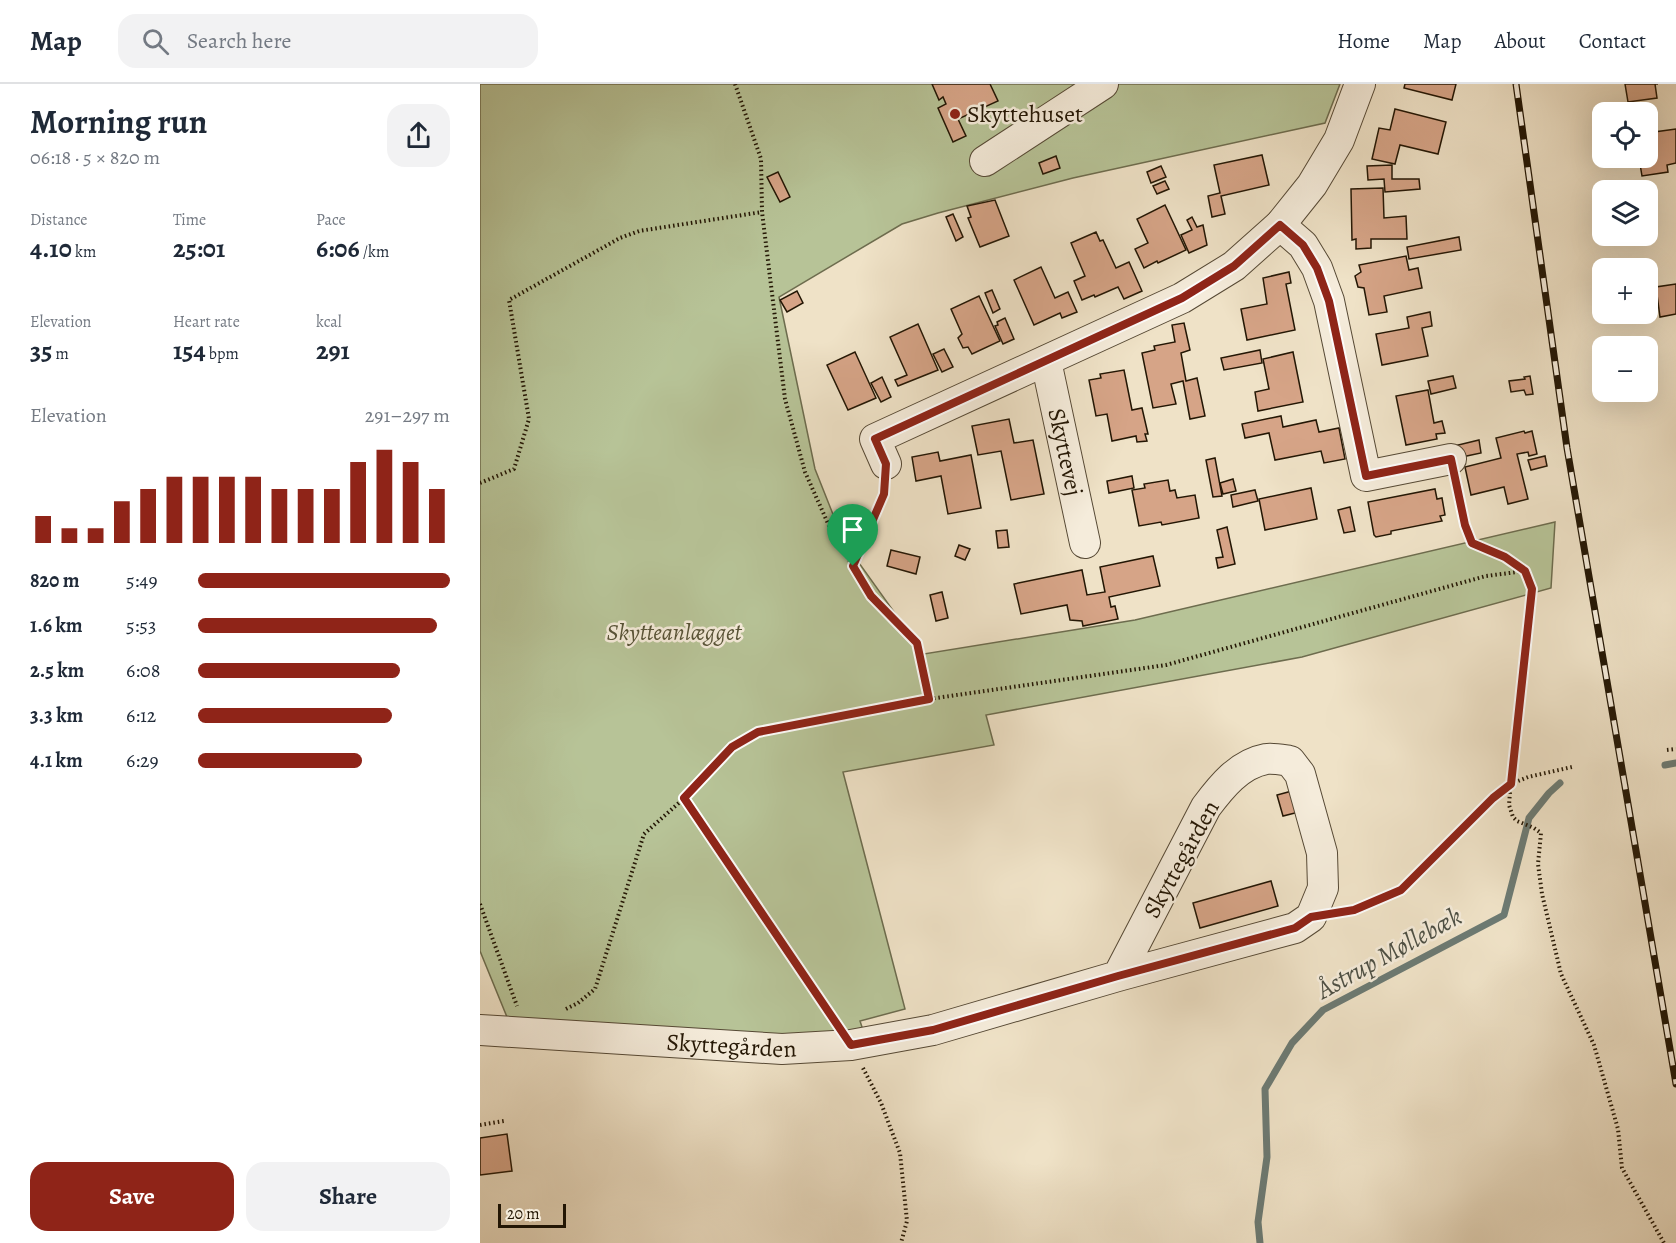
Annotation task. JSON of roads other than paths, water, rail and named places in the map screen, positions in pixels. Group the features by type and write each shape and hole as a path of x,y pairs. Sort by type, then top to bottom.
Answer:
{"street":[{"path":"985,161 1103,84"},
{"path":"886,464 875,439 1182,298 1234,266 1280,225 1312,185 1339,140 1360,84"},
{"path":"1280,225 1303,245 1317,268 1329,301 1366,476 1451,459"},
{"name":"Skyttevej","path":"1046,361 1085,543"},
{"name":"Skyttegården","path":"485,1030 782,1049 851,1045 933,1030 1118,976 1295,928 1311,917 1323,888 1322,853 1300,774 1290,761 1267,759 1246,767 1224,784 1206,807 1118,976"}],"waterway":[{"name":"Åstrup Møllebæk","path":"1665,765 1676,763"},
{"name":"Åstrup Møllebæk","path":"1260,1243 1258,1222 1267,1157 1265,1089 1292,1043 1323,1010 1504,915 1529,818 1560,783"}],"railway":[{"path":"1516,84 1567,448 1676,1084"}],"place":[{"name":"Skyttehuset","path":"955,114"}],"park label":[{"name":"Skytteanlægget","path":"674,632"}]}
